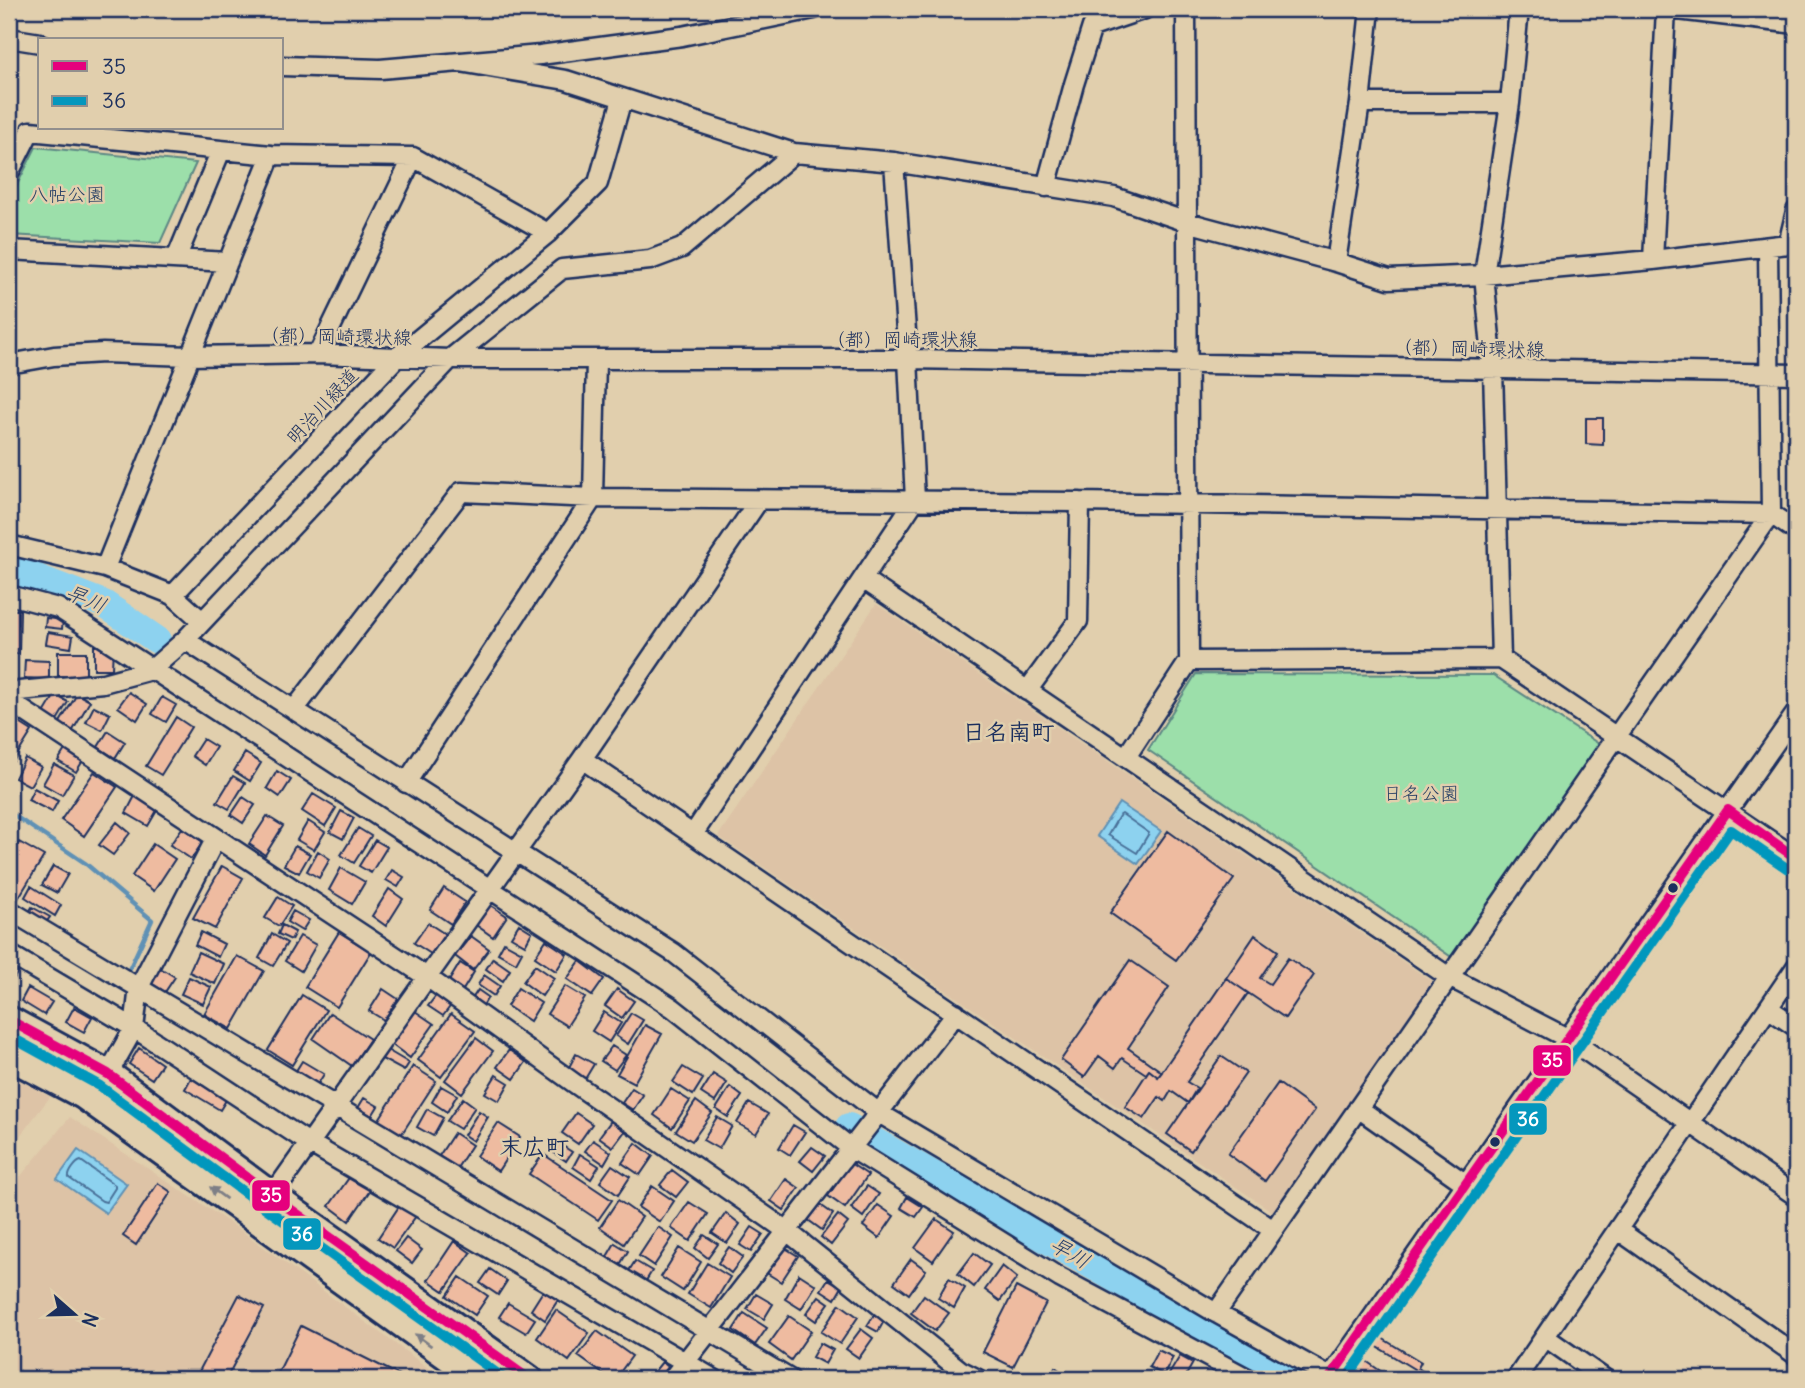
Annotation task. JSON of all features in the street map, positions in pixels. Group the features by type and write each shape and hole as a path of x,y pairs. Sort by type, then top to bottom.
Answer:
{"highway":[{"path":"9,1020 107,1074 272,1196 529,1379"},
{"path":"9,1056 83,1095 466,1376"}],"street":[{"path":"284,66 380,69 540,55 682,36 814,9"},
{"path":"1046,187 1092,27 1145,9"},
{"path":"1126,758 1189,661 1186,9"},
{"path":"1336,262 1360,103 1370,9"},
{"path":"1501,659 1493,369 1484,275 1510,103 1519,9"},
{"path":"1653,260 1668,9 1796,24"},
{"path":"9,38 38,43"},
{"path":"460,62 566,80 794,153 894,162 1114,197 1187,222 1389,279 1484,275 1792,246 1796,211"},
{"name":"明治川緑道","path":"173,595 396,358 548,233 598,183 622,99"},
{"path":"1360,103 1510,103"},
{"path":"9,173 30,131 271,155 413,157 548,233"},
{"path":"176,259 221,150"},
{"path":"9,692 103,683 151,670 185,640 450,359 562,270 650,260 682,248 794,153"},
{"path":"105,568 271,155"},
{"path":"318,354 413,157"},
{"path":"694,833 915,500 894,162"},
{"path":"1216,1313 1771,514 1768,247"},
{"path":"9,250 228,262"},
{"name":"（都）岡崎環状線","path":"9,364 54,356 103,353 190,356 318,354 450,359 908,359 1796,374"},
{"path":"406,783 593,498 596,360"},
{"path":"294,710 461,492 593,498 1189,503 1771,514 1796,531"},
{"path":"272,1196 582,759 759,500"},
{"path":"1027,691 1078,621 1080,502"},
{"path":"9,545 105,568 173,595 202,621"},
{"path":"863,579 1450,977 1569,1040 1796,1196"},
{"path":"9,595 58,608 673,1008 851,1148 1059,1278 1249,1379"},
{"path":"185,640 674,953 879,1113 1331,1379 1796,713"},
{"path":"1189,661 1501,659 1796,858"},
{"path":"9,701 427,977 787,1231 960,1370 978,1379"},
{"path":"582,759 1273,1230"},
{"path":"107,1074 134,1028 139,987 216,838"},
{"path":"9,910 790,1379"},
{"path":"9,954 134,1028 309,1143 714,1379"},
{"path":"1516,1379 1796,967"},
{"path":"1768,1008 1796,1027"},
{"path":"672,1379 956,1013"},
{"path":"1358,1108 1466,1184"},
{"path":"1618,1230 1796,1355"},
{"path":"1545,1337 1605,1379"}],"shaded area":[{"path":"876,604 1433,982 1273,1212 718,836"},
{"path":"9,1074 50,1097 9,1150"},
{"path":"70,1117 239,1229 439,1376 437,1379 9,1379 9,1190"}],"green space":[{"name":"八帖公園","path":"36,147 196,163 160,243 9,235 9,201"},
{"name":"日名公園","path":"1196,674 1493,675 1599,744 1453,958 1148,750"}],"water":[{"path":"1119,803 1161,831 1138,864 1097,836"},
{"path":"78,1150 127,1184 106,1213 57,1179"}],"building":[{"path":"1586,418 1603,418 1603,445 1586,444"},
{"path":"9,610 20,610 19,654 9,654"},
{"path":"46,618 63,620 62,629 45,627"},
{"path":"48,632 73,636 71,648 46,644"},
{"path":"94,646 113,646 112,669 94,669"},
{"path":"58,652 86,652 86,676 58,676"},
{"path":"25,660 49,661 49,679 24,678"},
{"path":"129,692 147,704 137,720 118,707"},
{"path":"77,694 90,701 72,732 59,724"},
{"path":"55,695 68,702 56,722 43,715"},
{"path":"162,697 176,705 166,722 152,714"},
{"path":"94,706 110,714 102,730 86,722"},
{"path":"10,717 32,731 9,768 9,719"},
{"path":"176,717 191,727 161,775 146,766"},
{"path":"108,731 125,742 115,758 98,747"},
{"path":"203,739 216,747 205,765 192,756"},
{"path":"66,748 84,759 76,772 58,761"},
{"path":"245,753 261,763 250,781 234,771"},
{"path":"25,758 41,767 30,786 15,778"},
{"path":"54,764 74,775 62,795 43,784"},
{"path":"277,771 291,780 280,797 267,788"},
{"path":"94,772 117,787 84,836 61,820"},
{"path":"233,776 245,783 229,809 217,802"},
{"path":"34,788 58,801 52,812 28,800"},
{"path":"136,794 159,807 148,826 126,813"},
{"path":"313,794 336,808 325,826 302,811"},
{"path":"243,797 255,805 243,823 231,815"},
{"path":"341,811 354,818 343,839 330,832"},
{"path":"267,816 283,826 265,855 249,844"},
{"path":"308,821 325,832 314,850 297,840"},
{"path":"117,822 130,833 113,855 99,845"},
{"path":"182,828 203,842 191,859 170,845"},
{"path":"358,828 371,836 354,863 341,855"},
{"path":"1168,831 1234,879 1176,960 1110,913"},
{"path":"375,840 387,847 371,873 359,866"},
{"path":"19,842 44,856 16,902 9,898 9,859"},
{"path":"153,844 175,859 154,891 132,876"},
{"path":"295,846 310,854 299,873 284,865"},
{"path":"318,851 330,859 319,878 307,871"},
{"path":"53,866 68,874 57,893 42,885"},
{"path":"222,866 243,878 215,929 193,918"},
{"path":"341,868 365,882 352,904 329,890"},
{"path":"392,870 404,877 398,887 386,880"},
{"path":"31,886 61,905 55,916 25,897"},
{"path":"444,888 465,902 451,924 430,910"},
{"path":"389,889 403,899 386,926 372,916"},
{"path":"278,897 292,906 279,926 265,918"},
{"path":"490,905 507,916 493,937 476,925"},
{"path":"32,907 50,917 45,924 28,914"},
{"path":"293,911 309,920 302,931 287,922"},
{"path":"428,923 445,934 431,954 414,943"},
{"path":"519,924 532,932 525,945 511,937"},
{"path":"282,925 295,932 291,940 278,934"},
{"path":"201,932 224,944 218,957 195,945"},
{"path":"339,932 371,952 337,1007 305,987"},
{"path":"272,934 287,943 273,966 259,958"},
{"path":"1255,935 1278,951 1260,978 1270,984 1288,958 1314,975 1285,1018 1226,978"},
{"path":"300,936 316,945 301,971 285,961"},
{"path":"471,936 489,949 473,970 455,956"},
{"path":"546,940 567,954 556,971 535,957"},
{"path":"504,942 522,952 516,963 498,953"},
{"path":"198,952 224,964 215,984 189,972"},
{"path":"237,956 264,971 231,1029 204,1014"},
{"path":"493,958 510,970 503,981 486,969"},
{"path":"1130,960 1169,987 1128,1048 1162,1072 1158,1077 1149,1070 1146,1074 1122,1058 1115,1068 1099,1056 1084,1077 1061,1060"},
{"path":"580,961 604,979 592,996 567,979"},
{"path":"460,963 474,972 463,990 449,981"},
{"path":"535,965 554,978 542,996 523,982"},
{"path":"157,966 175,977 165,992 148,981"},
{"path":"9,968 17,973 9,988"},
{"path":"484,975 500,986 494,996 478,985"},
{"path":"189,977 211,987 203,1004 181,994"},
{"path":"1226,978 1248,993 1187,1082 1197,1088 1188,1103 1171,1091 1165,1101 1159,1097 1144,1119 1125,1107 1149,1070 1158,1077"},
{"path":"565,986 585,998 567,1026 547,1014"},
{"path":"28,988 52,1002 44,1015 21,1001"},
{"path":"518,988 541,1003 530,1021 507,1006"},
{"path":"383,989 398,999 384,1020 369,1011"},
{"path":"617,989 634,1001 622,1018 605,1006"},
{"path":"478,990 488,997 483,1006 472,999"},
{"path":"438,993 452,1004 443,1016 428,1006"},
{"path":"302,995 326,1010 292,1065 268,1050"},
{"path":"74,1007 92,1017 84,1032 66,1022"},
{"path":"415,1011 434,1024 410,1058 391,1044"},
{"path":"604,1012 621,1023 609,1042 592,1031"},
{"path":"330,1013 370,1039 352,1066 313,1039"},
{"path":"631,1013 643,1020 628,1044 616,1036"},
{"path":"451,1014 475,1031 441,1077 418,1060"},
{"path":"645,1025 662,1034 634,1083 617,1074"},
{"path":"476,1038 493,1051 462,1093 445,1080"},
{"path":"612,1046 626,1055 615,1070 601,1061"},
{"path":"139,1048 162,1064 152,1079 129,1064"},
{"path":"387,1050 409,1063 404,1071 382,1059"},
{"path":"509,1050 526,1062 514,1079 497,1067"},
{"path":"576,1054 594,1064 585,1079 568,1069"},
{"path":"1221,1056 1246,1073 1191,1151 1167,1134"},
{"path":"302,1061 324,1074 316,1087 294,1074"},
{"path":"413,1066 436,1081 401,1135 378,1121"},
{"path":"683,1067 703,1079 693,1095 673,1082"},
{"path":"713,1074 727,1083 715,1102 701,1093"},
{"path":"496,1075 509,1083 499,1101 485,1093"},
{"path":"191,1078 226,1100 220,1110 185,1089"},
{"path":"1278,1083 1315,1110 1265,1181 1228,1154"},
{"path":"441,1086 457,1095 447,1112 432,1102"},
{"path":"730,1087 742,1096 728,1117 716,1109"},
{"path":"632,1088 643,1095 633,1110 622,1103"},
{"path":"671,1089 690,1101 672,1128 654,1115"},
{"path":"364,1098 378,1106 372,1116 358,1108"},
{"path":"463,1098 475,1107 460,1129 447,1121"},
{"path":"696,1101 712,1113 692,1141 676,1131"},
{"path":"749,1103 768,1114 756,1134 737,1123"},
{"path":"427,1109 443,1118 433,1136 417,1127"},
{"path":"479,1111 488,1117 473,1141 464,1135"},
{"path":"576,1113 592,1124 578,1144 562,1133"},
{"path":"717,1117 732,1126 719,1149 703,1140"},
{"path":"611,1121 625,1131 613,1147 599,1137"},
{"path":"498,1123 520,1137 498,1171 476,1156"},
{"path":"793,1125 805,1132 790,1155 779,1148"},
{"path":"454,1133 472,1145 457,1168 439,1156"},
{"path":"593,1140 611,1152 604,1164 585,1151"},
{"path":"555,1141 572,1152 566,1161 550,1150"},
{"path":"636,1143 653,1156 640,1175 622,1163"},
{"path":"812,1147 825,1156 813,1171 800,1161"},
{"path":"543,1154 612,1200 598,1220 529,1174"},
{"path":"580,1154 599,1166 591,1179 573,1167"},
{"path":"850,1163 868,1175 845,1208 828,1196"},
{"path":"612,1165 630,1177 618,1195 600,1182"},
{"path":"672,1170 688,1182 676,1197 660,1185"},
{"path":"351,1175 371,1189 349,1221 329,1206"},
{"path":"786,1179 799,1188 784,1210 771,1201"},
{"path":"158,1183 171,1192 136,1245 123,1236"},
{"path":"652,1186 674,1201 660,1222 638,1207"},
{"path":"867,1186 879,1194 863,1217 851,1208"},
{"path":"907,1197 923,1207 916,1217 901,1208"},
{"path":"618,1200 642,1217 624,1244 600,1227"},
{"path":"815,1201 833,1214 822,1230 804,1217"},
{"path":"689,1202 708,1214 690,1241 671,1228"},
{"path":"400,1205 416,1216 393,1248 378,1238"},
{"path":"878,1205 894,1216 879,1238 863,1226"},
{"path":"726,1213 740,1224 727,1243 712,1233"},
{"path":"838,1215 848,1223 831,1245 821,1237"},
{"path":"936,1219 954,1231 933,1261 915,1248"},
{"path":"658,1227 673,1237 654,1266 639,1256"},
{"path":"752,1227 763,1234 751,1252 740,1245"},
{"path":"704,1235 718,1244 708,1258 695,1248"},
{"path":"406,1238 422,1250 412,1263 396,1251"},
{"path":"454,1241 471,1253 444,1291 428,1280"},
{"path":"615,1243 628,1251 618,1268 605,1260"},
{"path":"782,1246 798,1256 781,1282 765,1272"},
{"path":"729,1247 743,1257 731,1273 718,1263"},
{"path":"679,1248 701,1262 683,1291 661,1277"},
{"path":"974,1253 990,1265 974,1287 958,1274"},
{"path":"911,1259 926,1270 909,1294 894,1283"},
{"path":"635,1261 652,1271 644,1284 627,1274"},
{"path":"707,1263 730,1277 711,1308 688,1294"},
{"path":"1002,1266 1017,1278 1000,1301 985,1290"},
{"path":"490,1269 507,1281 498,1295 480,1283"},
{"path":"799,1274 816,1285 801,1309 785,1299"},
{"path":"460,1277 488,1296 475,1315 447,1296"},
{"path":"949,1278 965,1288 954,1308 938,1298"},
{"path":"828,1279 842,1287 835,1299 821,1290"},
{"path":"1016,1287 1046,1303 1013,1367 983,1352"},
{"path":"543,1291 558,1300 545,1320 531,1310"},
{"path":"756,1294 773,1304 764,1319 747,1309"},
{"path":"239,1295 264,1308 226,1379 195,1379"},
{"path":"924,1295 949,1313 935,1331 911,1313"},
{"path":"819,1296 829,1303 816,1321 806,1314"},
{"path":"508,1303 535,1319 526,1333 499,1317"},
{"path":"840,1304 858,1317 840,1344 821,1332"},
{"path":"556,1310 589,1333 569,1361 537,1338"},
{"path":"744,1313 767,1328 755,1345 733,1330"},
{"path":"875,1313 885,1319 878,1332 867,1326"},
{"path":"789,1316 811,1331 791,1360 769,1344"},
{"path":"301,1326 407,1379 275,1379"},
{"path":"861,1329 873,1338 859,1358 846,1349"},
{"path":"597,1331 632,1356 615,1379 610,1379 578,1356"},
{"path":"1380,1337 1421,1362 1418,1368 1435,1379 1407,1379 1414,1369 1376,1346"},
{"path":"820,1343 833,1350 825,1364 812,1357"},
{"path":"1158,1350 1173,1357 1164,1375 1149,1367"},
{"path":"1180,1356 1193,1363 1184,1379 1174,1379 1168,1376"},
{"path":"1366,1361 1392,1379 1354,1379"},
{"path":"662,1362 671,1369 663,1379 648,1379"},
{"path":"1055,1367 1073,1379 1047,1379"}],"waterway":[{"name":"早川","path":"9,570 27,574 104,604 157,640"},
{"path":"9,812 85,863 152,920 129,970"},
{"name":"早川","path":"849,1127 1292,1379"}],"transit line":[{"name":"35","path":"1329,1379 1728,810 1796,858"},
{"name":"36","path":"1346,1379 1731,830 1788,869"},
{"name":"35","path":"9,1020 108,1074 272,1196 529,1379"},
{"name":"36","path":"9,1036 100,1086 505,1379"}],"district":[{"name":"日名南町","path":"1008,732"},
{"name":"末広町","path":"534,1147"}]}
